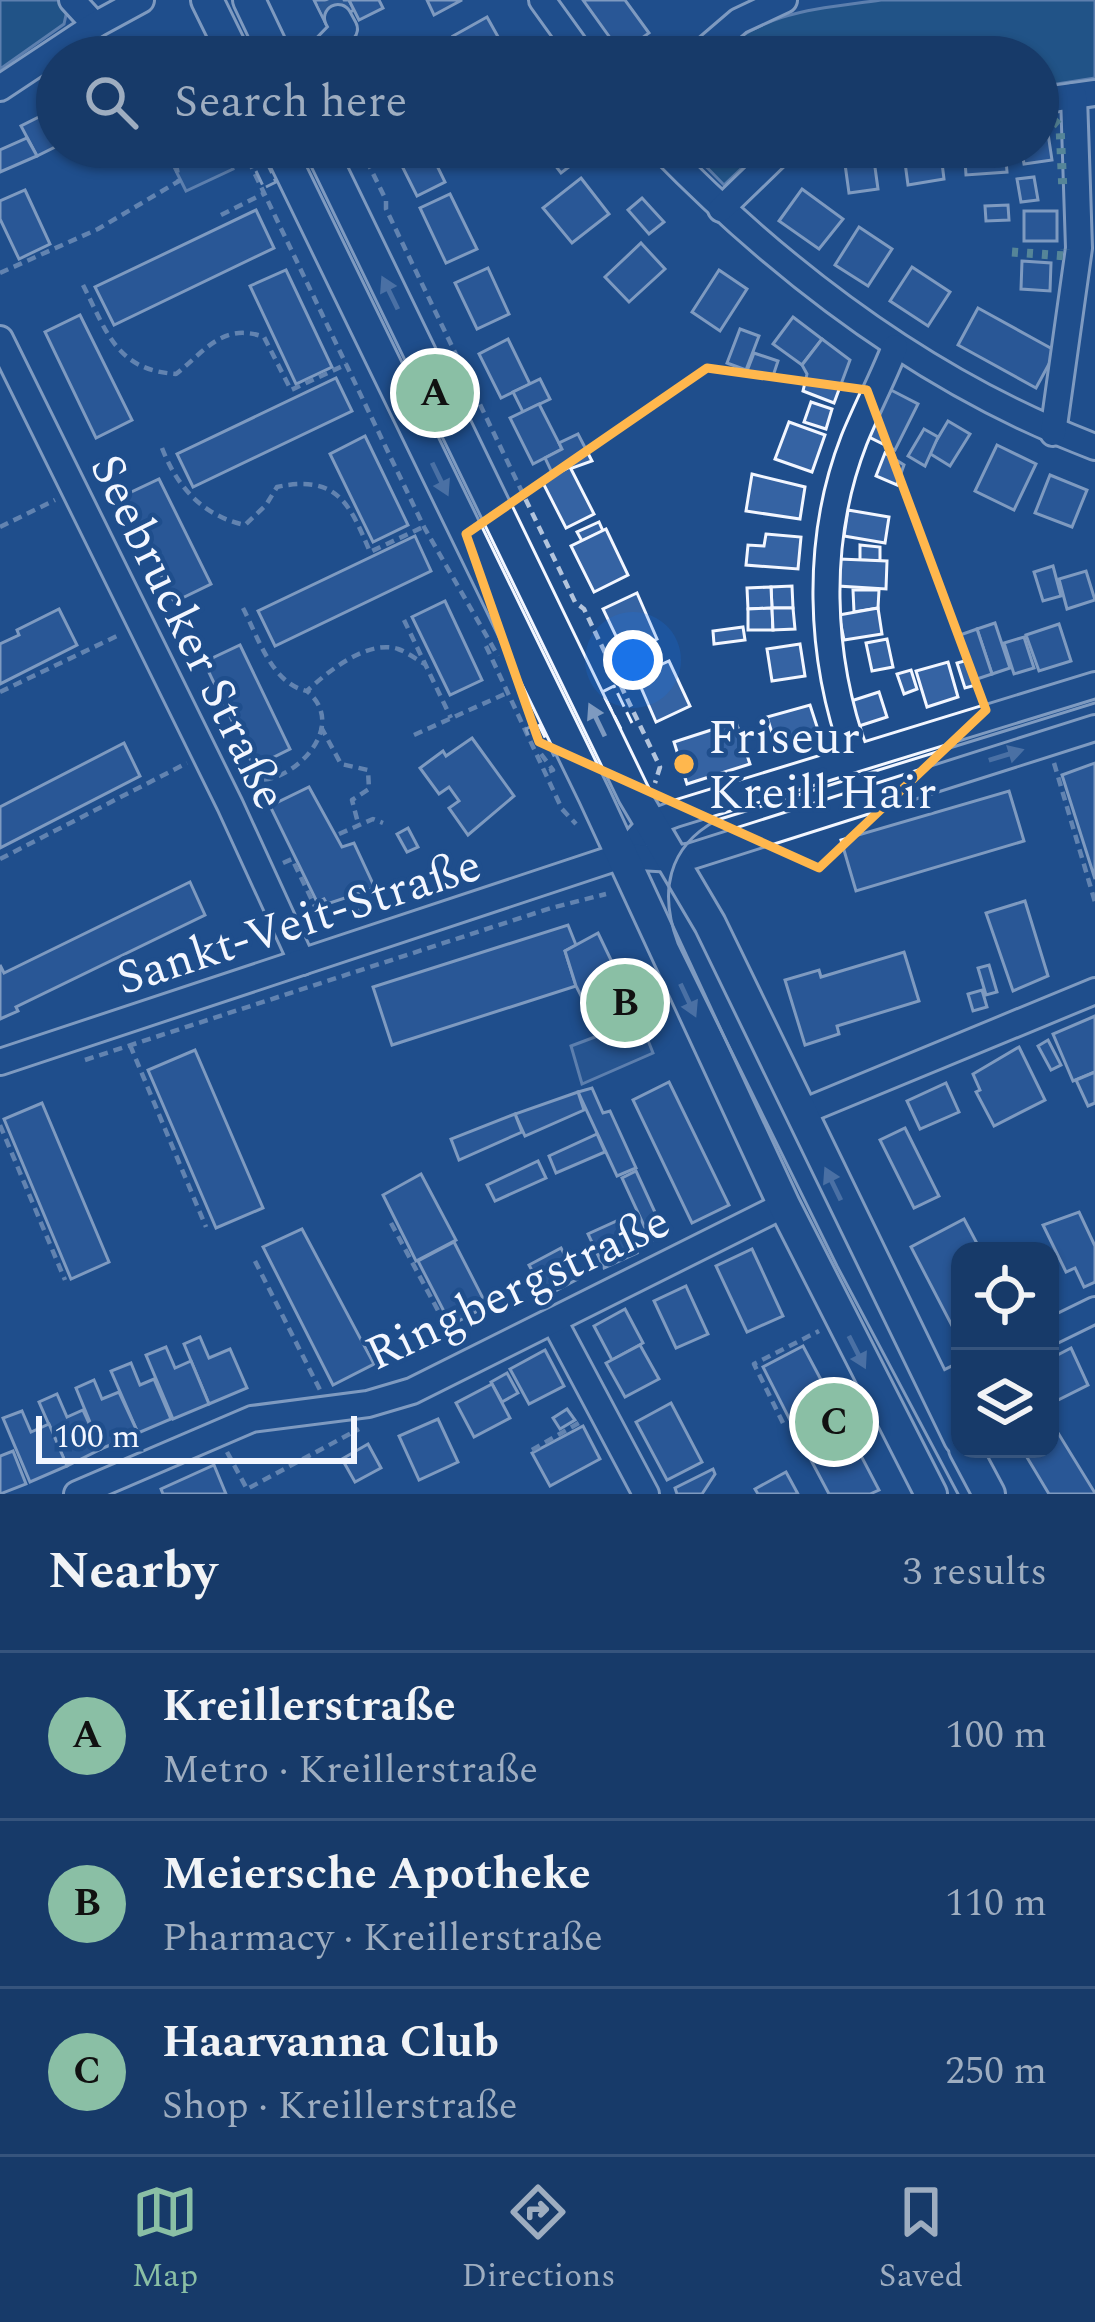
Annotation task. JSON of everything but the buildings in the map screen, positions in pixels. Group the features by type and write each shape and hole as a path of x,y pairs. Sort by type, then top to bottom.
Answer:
{"main road":[{"path":"207,0 225,36"},
{"path":"249,0 266,36"},
{"path":"289,168 784,1204 928,1493"},
{"path":"330,168 623,774 719,942 800,1113 947,1384"},
{"path":"970,1458 989,1494"}],"street":[{"path":"72,0 95,25"},
{"path":"78,36 141,0"},
{"path":"542,0 568,36"},
{"path":"722,36 739,21 784,0"},
{"path":"337,36 344,29 338,18"},
{"path":"0,88 36,64"},
{"path":"1053,433 1079,248 1084,95"},
{"path":"681,168 800,277 895,347 1053,433 1095,447"},
{"path":"721,209 763,168"},
{"name":"Seebrucker Straße","path":"0,339 216,758 302,962"},
{"path":"856,757 835,681 824,605 832,525 853,444 895,347"},
{"name":"Sankt-Veit-Straße","path":"621,856 651,823 1095,685"},
{"name":"Sankt-Veit-Straße","path":"0,1062 621,856 674,859 1095,728"},
{"path":"800,1113 1095,991"},
{"name":"Ringbergstraße","path":"77,1494 253,1419 368,1404 412,1391 784,1204"},
{"path":"1059,1328 1095,1310"},
{"path":"554,1321 646,1494"}],"path":[{"path":"0,273 140,207 179,181 177,168"},
{"path":"251,168 424,526 482,634 562,809 576,824"},
{"path":"370,168 575,602 584,609 660,767 655,784"},
{"path":"221,215 263,194"},
{"path":"83,285 126,359 154,372 176,374 214,340 236,332 264,337 291,390 347,364"},
{"path":"162,448 193,499 214,516 233,522 245,525 277,487 297,482 335,491 349,503 370,552 424,526"},
{"path":"0,527 60,497"},
{"path":"243,608 285,681 315,697 321,726 341,764 368,770 369,789 352,800 358,823"},
{"path":"404,620 451,718"},
{"path":"0,692 124,632"},
{"path":"587,641 597,636"},
{"path":"307,691 336,667 376,650 395,648 425,664"},
{"path":"414,735 507,693"},
{"path":"0,860 216,758 237,756 247,775 267,778 304,762 315,749 321,726"},
{"path":"541,754 553,770 545,773"},
{"path":"1052,757 1095,902"},
{"path":"339,834 373,819 383,823"},
{"path":"278,865 292,859 327,931"},
{"path":"66,1066 606,894"},
{"path":"350,896 362,919"},
{"path":"130,1045 206,1227"},
{"path":"0,1125 65,1280"},
{"path":"391,1222 466,1364"},
{"path":"255,1261 324,1398"},
{"path":"783,1423 754,1364 819,1331"},
{"path":"532,1450 593,1415"},
{"path":"221,1442 247,1489 372,1422"}],"highlighted area":[{"path":"707,368 867,390 986,710 819,868 539,742 466,534"}],"shaded area":[{"path":"0,0 63,0 68,6 64,24 47,36 36,36 36,44 0,69"},
{"path":"881,0 1095,0 1095,78 1059,84 1059,36 742,36 811,10"},
{"path":"174,168 233,168 233,169 186,191"},
{"path":"707,168 742,168 724,185"},
{"path":"640,1020 653,1053 582,1084 571,1046"}],"tunnel":[{"path":"329,0 338,18"}],"tram line":[{"path":"958,1494 837,1266 678,943 669,889 687,844 717,820 1095,703"}],"hedge":[{"path":"1059,125 1063,192"},
{"path":"1012,252 1065,256 1065,249"}],"fence":[{"path":"255,168 264,188 276,182 269,168"},
{"path":"621,729 602,692 614,686 632,723"},
{"path":"528,735 526,729 538,723 556,760"}],"place":[{"name":"Kreillerstraße","path":"435,393"},
{"name":"Friseur Kreill Hair","path":"684,764"},
{"name":"Meiersche Apotheke","path":"625,1003"},
{"name":"Haarvanna Club","path":"834,1422"}]}
